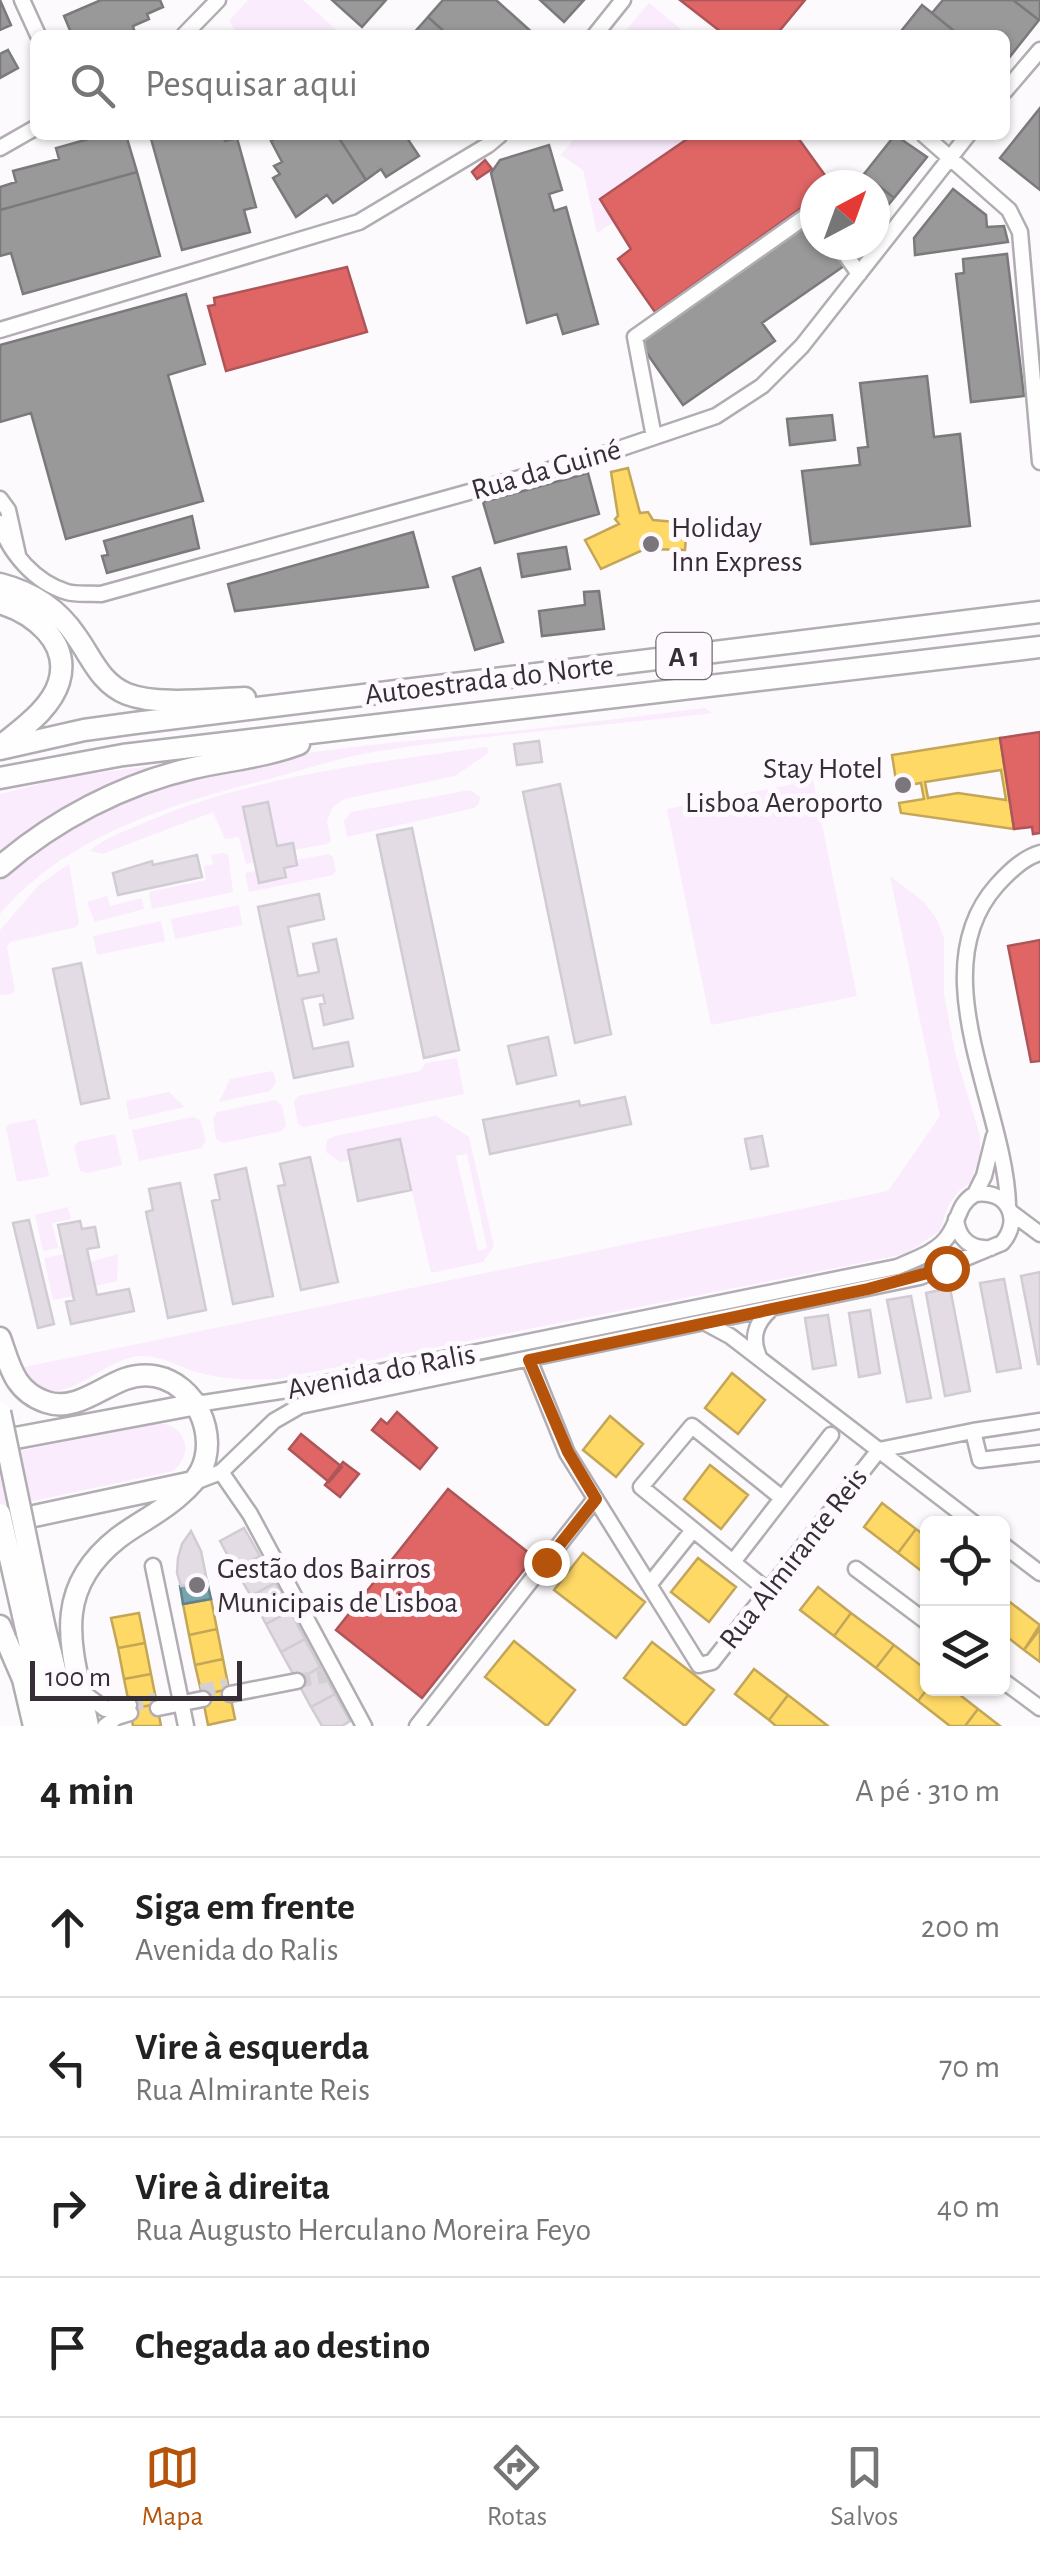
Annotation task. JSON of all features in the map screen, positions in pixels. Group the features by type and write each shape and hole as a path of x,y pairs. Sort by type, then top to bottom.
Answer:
{"highway":[{"path":"0,584 51,607 74,631 96,669 112,686 130,695 159,699 327,698"},
{"path":"0,603 26,611 50,634 60,657 59,682 49,700 0,748"},
{"name":"Autoestrada do Norte","path":"0,748 84,730 327,698 1040,612"},
{"name":"Autoestrada do Norte","path":"0,778 84,760 1040,647"},
{"path":"0,867 38,837 104,799 189,768 292,747 328,731"},
{"path":"0,1338 14,1380 27,1393 49,1403 66,1404 125,1379 146,1377 174,1382 197,1404 207,1435 207,1460 195,1482 97,1556 77,1590 69,1642 88,1726"},
{"path":"0,1442 197,1404"},
{"path":"0,1412 49,1726"},
{"path":"0,1524 195,1482"},
{"path":"0,1514 70,1726"},
{"path":"0,1626 22,1678 34,1726"}],"street":[{"path":"22,0 36,30"},
{"path":"189,30 218,0"},
{"path":"599,30 623,0"},
{"path":"1010,86 1037,58"},
{"path":"0,148 30,131"},
{"path":"0,330 359,222 495,140"},
{"path":"930,140 1009,210 1020,232 1040,462"},
{"name":"Rua da Guiné","path":"0,523 5,540 33,574 68,592 100,594 592,458 716,416 762,386 802,346 964,140"},
{"path":"654,436 634,337 800,221"},
{"path":"849,260 859,274"},
{"path":"0,499 8,510 18,556 0,552"},
{"path":"995,1135 984,1176 956,1219 961,1236 983,1249 992,1248 1009,1235 1010,1209 1007,1177 964,986 966,950 976,917 990,894 1018,865 1040,853"},
{"path":"975,1194 996,1195 1040,1234"},
{"name":"Avenida do Ralis","path":"197,1404 300,1388 897,1267 943,1242 956,1219"},
{"name":"Avenida do Ralis","path":"221,1472 274,1420 300,1406 920,1277 992,1248"},
{"path":"759,1358 754,1345 755,1328 772,1308"},
{"path":"704,1322 730,1336 965,1516"},
{"name":"Rua Almirante Reis","path":"529,1360 568,1452 698,1666 706,1666 879,1450"},
{"path":"879,1450 1040,1421"},
{"path":"768,1590 641,1487 692,1426 782,1498"},
{"path":"974,1431 980,1460 1040,1453"},
{"path":"733,1562 831,1435"},
{"path":"195,1482 221,1472 250,1514 328,1670 364,1726"},
{"path":"417,1726 596,1499"},
{"path":"649,1585 694,1530"},
{"path":"1010,1550 1040,1573"},
{"path":"153,1566 186,1726"},
{"path":"856,1569 920,1617"},
{"path":"229,1690 295,1677"},
{"path":"1010,1686 1040,1708"},
{"path":"81,1691 105,1709 130,1709 105,1726"},
{"path":"157,1704 202,1695"}],"shaded area":[{"path":"248,0 303,0 336,30 235,30 229,21"},
{"path":"649,3 682,30 626,30"},
{"path":"573,140 684,140 600,199 614,222 597,233 583,170 561,155"},
{"path":"704,708 713,713 379,751 225,790 154,814 86,845 26,887 0,914 0,877 54,837 111,807 169,784 292,755"},
{"path":"487,747 488,753 455,776 344,799 332,808 327,821 331,841 327,844 294,850 277,846 268,803 255,862 246,864 239,837 225,839 213,812 102,854 90,851 122,832 227,794 312,773"},
{"path":"212,758 0,857 0,794 67,777"},
{"path":"813,780 857,996 711,1025 667,809"},
{"path":"470,790 480,797 474,808 347,837 344,821 351,812"},
{"path":"329,854 336,871 333,875 249,892 245,873 256,871 259,882 285,877 284,868 297,865 296,860"},
{"path":"211,855 228,855 233,892 152,909 149,892 206,880 204,866 213,864"},
{"path":"69,864 79,923 76,927 10,942 7,947 15,990 0,995 0,930 39,885"},
{"path":"890,876 924,902 944,938 944,994 955,1052 980,1136 980,1154 971,1182 948,1206 940,1231 905,1254 277,1379 219,1377 141,1356 125,1359 62,1390 47,1390 33,1384 19,1368 888,1191 940,1116"},
{"path":"107,896 110,906 142,898 144,909 95,922 87,902"},
{"path":"239,905 242,925 175,939 171,919"},
{"path":"161,921 165,941 97,955 93,936"},
{"path":"457,1058 464,1094 304,1127 298,1124 294,1102 298,1096 420,1071 426,1063"},
{"path":"273,1071 276,1082 270,1091 219,1102 230,1079"},
{"path":"169,1092 185,1107 129,1120 126,1101"},
{"path":"276,1100 282,1106 286,1125 282,1131 223,1143 216,1139 213,1119 217,1112"},
{"path":"436,1116 469,1137 494,1246 483,1262 431,1273 400,1139 348,1150 350,1160 341,1162 326,1152 327,1140","holes":["467,1154 487,1248 478,1251 456,1156"]},
{"path":"193,1117 200,1120 206,1140 202,1148 139,1161 132,1130"},
{"path":"36,1119 49,1176 17,1182 6,1128"},
{"path":"115,1134 122,1165 88,1173 80,1171 74,1146"},
{"path":"68,1207 71,1219 52,1223 58,1248 43,1251 35,1215"},
{"path":"64,1254 73,1296 53,1300 44,1258"},
{"path":"118,1254 117,1281 95,1286 90,1262"},
{"path":"161,1423 177,1430 185,1442 184,1457 173,1471 0,1508 0,1455"}],"building: Moradias":[{"path":"628,468 640,513 648,512 653,520 687,523 685,550 645,549 601,569 585,540 619,524 615,519 618,516 611,472"},
{"name":"Stay Hotel Lisboa Aeroporto","path":"1000,738 1014,829 901,813 899,803 924,799 921,783 897,787 892,755","holes":["1001,770 1006,800 958,793 928,798 925,782"]},
{"path":"732,1373 765,1400 738,1434 705,1408"},
{"path":"610,1416 643,1444 616,1477 583,1450"},
{"path":"710,1465 748,1495 721,1529 684,1499"},
{"path":"882,1503 916,1529 898,1553 864,1527"},
{"path":"916,1529 920,1532 920,1570 898,1553"},
{"path":"583,1553 645,1602 616,1638 554,1590"},
{"path":"698,1558 736,1587 709,1622 671,1592"},
{"path":"818,1587 851,1613 834,1636 800,1610"},
{"path":"211,1599 217,1629 189,1635 183,1604"},
{"path":"1010,1602 1040,1625 1024,1650 1010,1639"},
{"path":"139,1613 145,1643 118,1648 111,1618"},
{"path":"851,1613 894,1645 876,1668 834,1636"},
{"path":"217,1629 223,1659 195,1665 189,1635"},
{"path":"1040,1629 1040,1662 1024,1650"},
{"path":"514,1641 575,1690 547,1726 485,1677"},
{"path":"652,1642 714,1690 685,1726 624,1678"},
{"path":"145,1643 151,1674 124,1679 118,1648"},
{"path":"894,1645 920,1665 922,1696 918,1701 876,1668"},
{"path":"223,1659 229,1689 202,1695 195,1665"},
{"path":"754,1669 788,1695 769,1720 735,1694"},
{"path":"151,1674 157,1704 130,1709 124,1679"},
{"path":"229,1689 235,1719 208,1725 202,1695"},
{"path":"788,1695 828,1726 776,1726 769,1720"},
{"path":"922,1696 961,1696 978,1709 965,1726 950,1726 918,1701"},
{"path":"157,1704 161,1726 133,1726 130,1709"},
{"path":"978,1709 1000,1726 965,1726"}],"building: Comércio":[{"path":"680,0 805,0 780,30 719,30"},
{"path":"686,140 800,140 821,170 800,170 800,209 655,312 618,259 631,249 600,199"},
{"path":"485,160 492,169 477,179 472,172"},
{"path":"347,267 367,332 226,371 208,306 215,305 214,298"},
{"path":"1040,732 1040,833 1033,834 1032,827 1014,829 1000,738"},
{"path":"1040,940 1040,1061 1031,1062 1008,946"},
{"path":"397,1412 437,1448 420,1469 372,1430 381,1419 387,1424"},
{"path":"301,1434 342,1467 329,1482 289,1449"},
{"path":"343,1462 359,1474 340,1497 325,1485"},
{"path":"448,1489 534,1557 422,1698 336,1630"}],"building: Público":[{"path":"207,1581 211,1599 183,1604 180,1586"}],"building: Indústria":[{"path":"0,0 11,25 0,30"},
{"path":"101,0 160,0 163,7 147,14 149,19 133,26 134,30 70,30 64,16"},
{"path":"332,0 386,0 362,27"},
{"path":"443,0 496,0 529,30 442,30 428,17"},
{"path":"540,0 584,0 564,22"},
{"path":"943,0 1013,0 1039,20 1010,57 1010,30 953,30 932,13"},
{"path":"1013,0 1040,0 1040,19 1039,20"},
{"path":"922,5 953,30 902,30"},
{"path":"428,17 442,30 416,30"},
{"path":"8,50 18,68 0,78 0,54"},
{"path":"1040,108 1040,190 1000,158"},
{"path":"85,140 127,140 137,172 0,210 0,187 16,182 13,171 59,159 56,148"},
{"path":"151,140 238,140 256,207 244,210 250,232 182,250"},
{"path":"340,140 366,180 333,203 327,195 296,217 273,178 280,174 274,166 282,162 271,141"},
{"path":"340,140 408,140 419,156 386,177 381,169 366,180"},
{"path":"891,140 902,140 927,157 894,198 890,195 890,170 867,170"},
{"path":"549,145 562,190 549,194 554,211 566,207 598,324 563,334 557,314 527,323 491,173 500,160"},
{"path":"137,172 160,256 23,294 11,253 0,256 0,210"},
{"path":"953,189 986,215 987,227 1004,226 1008,242 915,255 914,238"},
{"path":"800,229 800,260 840,260 844,266 762,323 775,341 683,405 639,342"},
{"path":"1007,254 1024,396 971,402 956,274 964,273 963,259"},
{"path":"186,294 205,364 168,375 203,501 66,539 31,413 0,422 0,345"},
{"path":"927,376 934,437 960,434 970,526 811,544 802,471 860,465 858,448 868,447 860,383"},
{"path":"832,415 835,440 790,445 787,419"},
{"path":"588,473 599,514 495,543 483,502"},
{"path":"192,516 199,548 107,573 102,556 108,555 104,541"},
{"path":"413,532 428,587 235,611 228,584"},
{"path":"566,547 570,569 522,577 518,554"},
{"path":"480,568 503,642 475,650 453,577"},
{"path":"599,591 604,629 542,636 539,611 585,605 584,592"}],"building: Outros":[{"path":"539,741 542,762 517,765 514,744"},
{"path":"560,784 611,1034 575,1043 523,792"},
{"path":"268,802 277,846 293,843 297,865 284,868 286,877 259,883 243,807"},
{"path":"412,828 459,1050 424,1058 377,835"},
{"path":"197,855 202,877 118,895 113,873 152,861 153,865"},
{"path":"319,894 324,919 288,927 298,976 319,972 313,944 336,939 353,1018 324,1025 320,1004 325,1003 323,995 302,999 313,1049 348,1042 353,1066 294,1078 258,907"},
{"path":"81,963 109,1098 81,1104 53,969"},
{"path":"548,1037 556,1075 517,1084 508,1046"},
{"path":"625,1097 631,1124 490,1154 483,1120 579,1101 580,1106"},
{"path":"762,1136 768,1166 751,1169 745,1139"},
{"path":"400,1139 411,1190 358,1201 348,1150"},
{"path":"310,1157 338,1282 301,1290 278,1186 285,1185 280,1164"},
{"path":"246,1168 273,1296 233,1304 212,1201 220,1199 215,1175"},
{"path":"180,1183 206,1310 168,1318 146,1212 153,1210 149,1189"},
{"path":"29,1220 54,1324 38,1328 13,1223"},
{"path":"80,1221 82,1229 95,1227 99,1247 87,1249 97,1295 129,1289 134,1311 71,1324 66,1302 74,1300 58,1225"},
{"path":"1040,1272 1040,1364 1038,1364 1021,1276"},
{"path":"1004,1279 1021,1368 997,1372 980,1283"},
{"path":"950,1288 970,1391 945,1396 926,1293"},
{"path":"911,1296 931,1398 907,1402 887,1300"},
{"path":"870,1310 880,1373 859,1377 849,1313"},
{"path":"828,1315 836,1365 813,1369 805,1318"},
{"path":"244,1528 260,1556 235,1569 220,1541"},
{"path":"191,1531 201,1551 207,1581 181,1586 178,1558"},
{"path":"260,1556 275,1583 251,1596 235,1569"},
{"path":"275,1583 290,1611 266,1624 251,1596"},
{"path":"290,1611 305,1639 281,1652 266,1624"},
{"path":"305,1639 320,1667 297,1681 281,1652"},
{"path":"320,1667 335,1694 311,1707 297,1681"},
{"path":"335,1694 350,1721 342,1726 322,1726 311,1707"}],"tunnel":[{"path":"297,1681 325,1676"},
{"path":"201,1691 228,1685"},
{"path":"129,1705 156,1700"}],"place":[{"name":"Holiday Inn Express","path":"651,544"},
{"name":"Stay Hotel Lisboa Aeroporto","path":"903,785"},
{"name":"Gestão dos Bairros Municipais de Lisboa","path":"197,1585"}],"route":[{"path":"546,1562 596,1499 568,1452 529,1360 868,1289 946,1268"}]}
